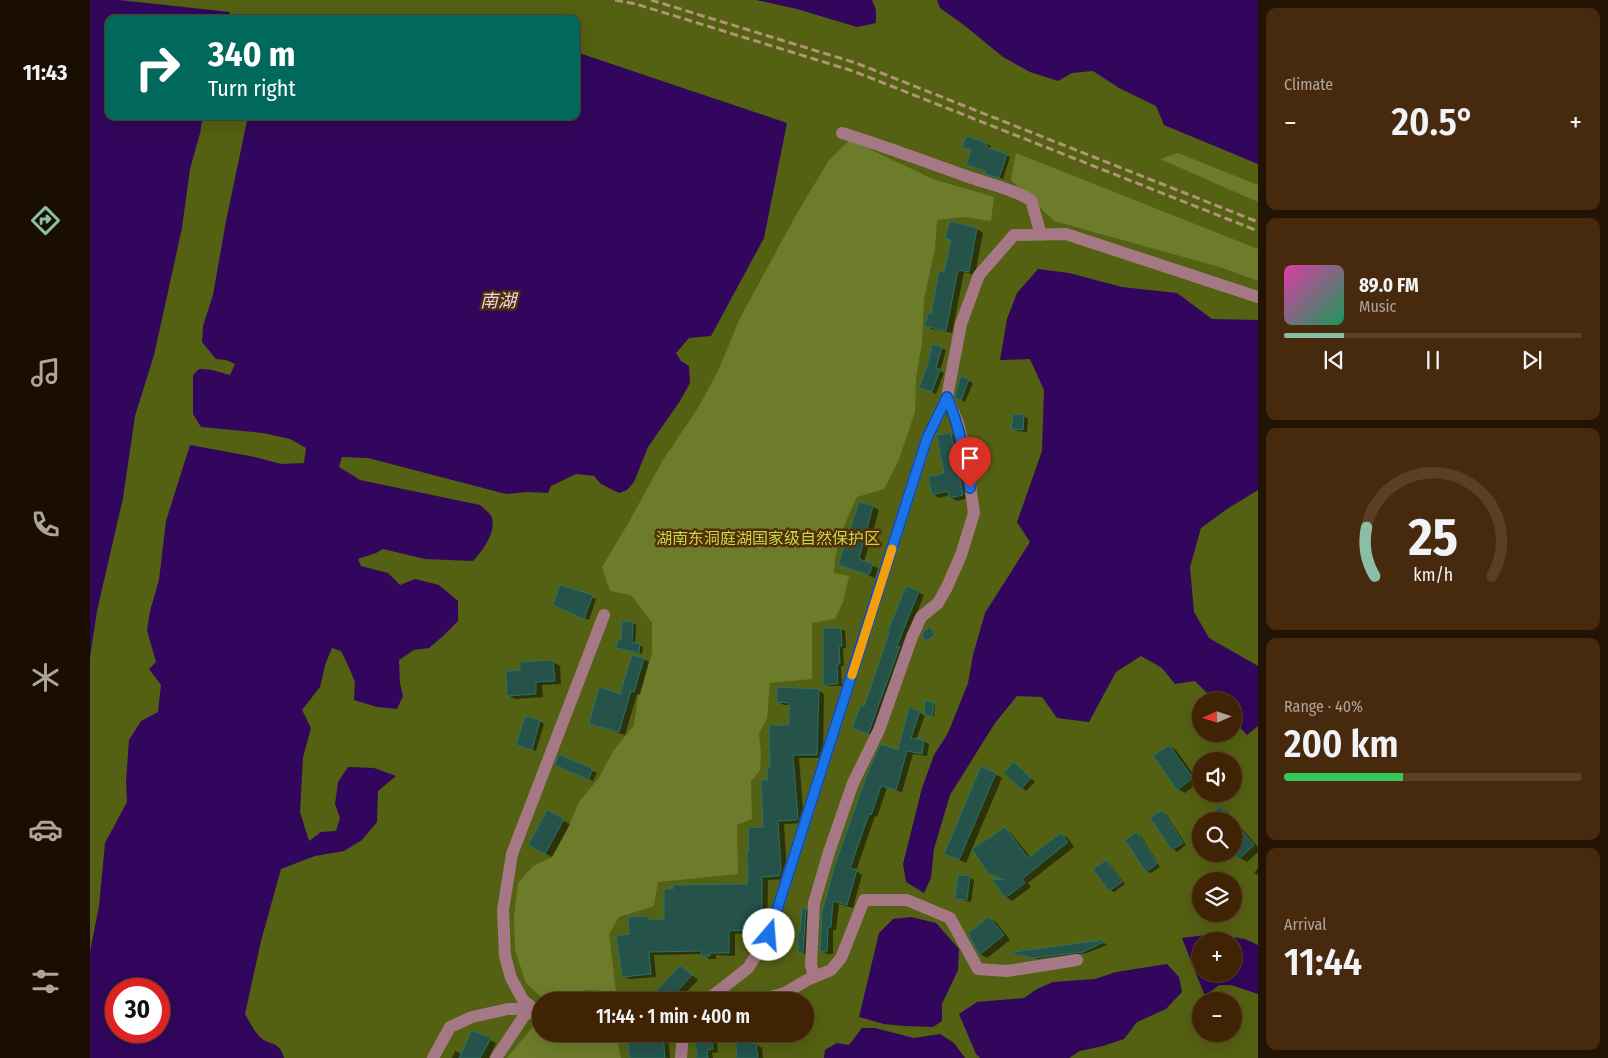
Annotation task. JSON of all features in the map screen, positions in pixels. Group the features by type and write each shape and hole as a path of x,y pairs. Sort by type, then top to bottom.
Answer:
{"street":[{"path":"842,133 1017,192 1031,200 1041,235"},
{"path":"717,992 748,968 769,935 927,438 947,397 961,324 979,275 1014,236 1066,234 1258,297"},
{"path":"814,977 811,965 814,903 853,783 879,730 912,637 921,617 938,603 947,587 961,555 974,514 966,457 958,423 947,397"},
{"path":"532,1005 523,1000 519,993 511,978 505,956 504,910 512,854 604,615"},
{"path":"787,992 831,970 841,958 864,900 907,900 950,918 978,970 1007,971 1077,960"},
{"path":"433,1058 450,1027 472,1017 508,1009 532,1008"},
{"path":"496,1058 524,1016 532,1011"},
{"path":"681,1058 682,1042"}],"green space":[{"name":"湖南东洞庭湖国家级自然保护区","path":"90,0 1258,0 1258,1058 90,1058"},
{"path":"850,140 933,179 994,197 991,221 964,217 937,220 935,249 924,299 922,343 916,378 915,412 899,459 884,489 857,497 845,525 836,553 834,573 849,576 843,602 835,619 812,623 812,679 770,683 767,718 759,734 760,770 751,782 752,819 737,825 738,874 658,882 654,906 619,917 609,934 616,992 589,990 577,992 536,992 526,983 515,950 514,916 518,883 533,866 552,857 566,832 579,802 598,779 614,750 634,725 638,697 652,653 652,623 631,595 610,591 602,567 663,460 698,408 718,371 740,318 796,215 829,160"},
{"path":"1016,153 1258,249 1258,281 1223,268 1054,221 1011,180"},
{"path":"1178,153 1258,185 1258,202 1160,159"},
{"path":"532,1028 532,1042 618,1042 621,1058 507,1058"}],"water":[{"path":"90,0 119,0 230,12 229,15 105,15 105,120 202,120 190,169 182,228 154,355 135,416 123,498 97,611 90,657"},
{"path":"756,0 872,0 876,10 876,23 857,27 797,9"},
{"path":"937,0 1258,0 1258,164 1164,125 1156,106 1119,88 1093,71 1072,73 1058,81 1030,72 1003,57 940,8"},
{"name":"南湖","path":"580,53 787,123 764,238 711,336 689,338 676,353 681,361 689,366 690,383 680,401 648,447 634,482 627,490 619,493 601,484 594,476 576,474 551,486 548,493 506,494 368,458 342,457 339,467 360,480 480,505 491,516 493,522 488,540 473,561 425,559 383,549 358,559 361,566 388,573 400,585 415,579 439,585 458,601 458,621 429,648 414,650 399,660 400,683 403,696 397,709 377,707 354,700 355,682 347,663 341,651 332,648 325,665 320,687 302,710 311,728 303,757 300,812 309,841 321,832 336,831 340,818 335,804 338,782 348,767 374,768 396,776 378,791 377,822 362,840 344,851 315,856 281,869 261,941 245,1014 259,1036 277,1046 284,1058 90,1058 90,952 99,906 105,843 127,802 126,782 129,740 141,721 158,712 161,685 149,669 156,662 147,630 150,611 159,580 166,521 190,445 255,457 281,464 304,463 306,448 290,439 263,433 201,427 193,414 193,375 199,369 230,375 235,364 226,360 216,359 202,342 203,326 213,295 247,120 580,120"},
{"path":"1038,269 1069,273 1122,287 1177,293 1212,319 1258,320 1258,490 1201,528 1190,567 1194,612 1209,638 1258,666 1258,726 1247,735 1242,730 1242,692 1206,692 1195,681 1175,684 1162,668 1141,656 1116,672 1089,722 1057,718 1042,697 1017,696 995,723 950,795 934,849 931,878 924,893 906,882 903,864 922,788 934,755 948,733 968,683 973,655 985,613 1030,542 1017,522 1042,451 1044,390 1030,359 1000,360 1007,319 1017,293"},
{"path":"911,917 936,923 959,949 958,970 942,1004 942,1021 933,1027 904,1026 884,1024 859,1017 879,933 893,919"},
{"path":"1192,937 1192,963 1182,938"},
{"path":"1242,939 1258,945 1258,994 1231,985 1219,985 1210,992 1203,992 1199,982 1242,982"},
{"path":"1167,964 1179,977 1182,992 1166,1009 1137,1022 1124,1039 1080,1051 1069,1058 980,1058 976,1054 959,1014 977,1002 1024,998 1037,989 1053,982 1095,979 1116,972"},
{"path":"862,1028 875,1028 914,1038 940,1034 954,1043 965,1058 824,1058 825,1050 837,1043 849,1045"}],"building":[{"path":"966,136 987,143 986,147 1007,154 999,178 985,174 986,171 966,165 971,150 962,147"},
{"path":"950,221 977,228 969,272 958,270 946,331 925,326 928,313 931,314 939,271 944,272 951,240 945,238"},
{"path":"932,344 942,347 936,368 940,369 932,392 919,388 928,363"},
{"path":"961,376 969,379 961,400 955,396"},
{"path":"1013,414 1024,415 1023,430 1011,429"},
{"path":"951,433 963,495 949,498 948,491 932,495 928,477 944,473 937,435"},
{"path":"859,502 873,506 859,559 873,564 869,575 838,565"},
{"path":"560,585 593,595 584,619 553,605"},
{"path":"906,586 919,591 896,648 900,646 868,734 852,728 861,705 864,706 889,633 887,633"},
{"path":"622,621 633,622 632,642 640,644 639,653 616,648 618,639 621,640"},
{"path":"930,627 935,635 925,641 922,635"},
{"path":"823,628 841,628 840,664 837,664 838,684 823,685"},
{"path":"632,655 644,658 634,692 631,691 619,732 589,724 599,687 620,694"},
{"path":"553,660 555,681 536,682 536,694 507,696 506,671 520,670 520,662"},
{"path":"777,687 819,689 817,755 793,755 798,818 797,820 778,821 781,870 779,876 762,877 762,932 757,938 747,938 747,930 729,931 729,953 710,953 710,956 701,956 701,951 649,952 651,974 622,977 616,936 629,934 628,917 645,916 646,920 664,919 664,889 673,889 673,885 747,884 748,828 763,827 761,780 768,780 767,767 770,767 769,725 789,725 789,703 777,702"},
{"path":"925,701 934,702 932,717 924,715"},
{"path":"909,707 920,711 911,738 924,740 922,754 907,751 896,790 881,786 850,868 857,870 847,905 833,901 831,927 828,927 827,952 820,951 822,909 835,864 869,769 881,744 898,750"},
{"path":"525,716 540,720 532,750 516,745"},
{"path":"1169,745 1192,779 1177,790 1153,756"},
{"path":"559,754 593,769 588,780 555,765"},
{"path":"1014,762 1031,778 1021,789 1004,773"},
{"path":"981,766 996,773 959,860 944,854"},
{"path":"1220,806 1225,812 1213,812"},
{"path":"547,810 564,819 545,854 528,845"},
{"path":"1162,810 1183,843 1172,850 1150,818"},
{"path":"1005,827 1028,858 1061,833 1068,842 1022,879 1025,883 1005,898 992,879 1004,880 988,873 972,849"},
{"path":"1242,831 1254,845 1242,856"},
{"path":"1137,832 1157,864 1146,872 1125,840"},
{"path":"1106,860 1122,882 1109,891 1093,869"},
{"path":"958,875 970,876 967,900 955,899"},
{"path":"802,908 806,908 803,953 798,953 798,932 800,932"},
{"path":"989,917 1004,935 979,955 968,933"},
{"path":"1103,940 1104,942 1083,952 1033,958 1012,953 1012,952"},
{"path":"680,965 692,975 676,992 656,992"},
{"path":"472,1030 491,1038 480,1058 459,1058"},
{"path":"627,1042 664,1042 665,1058 630,1058"},
{"path":"695,1042 712,1042 713,1049 707,1050 708,1058 697,1058"},
{"path":"736,1042 756,1043 758,1058 737,1058"}],"railway":[{"path":"615,0 636,4 853,71 1258,231"},
{"path":"651,0 856,63 1258,222"}],"slow traffic":[{"path":"852,675 892,549"}],"route":[{"path":"769,935 927,438 947,397 958,423 966,457 970,488"}]}
